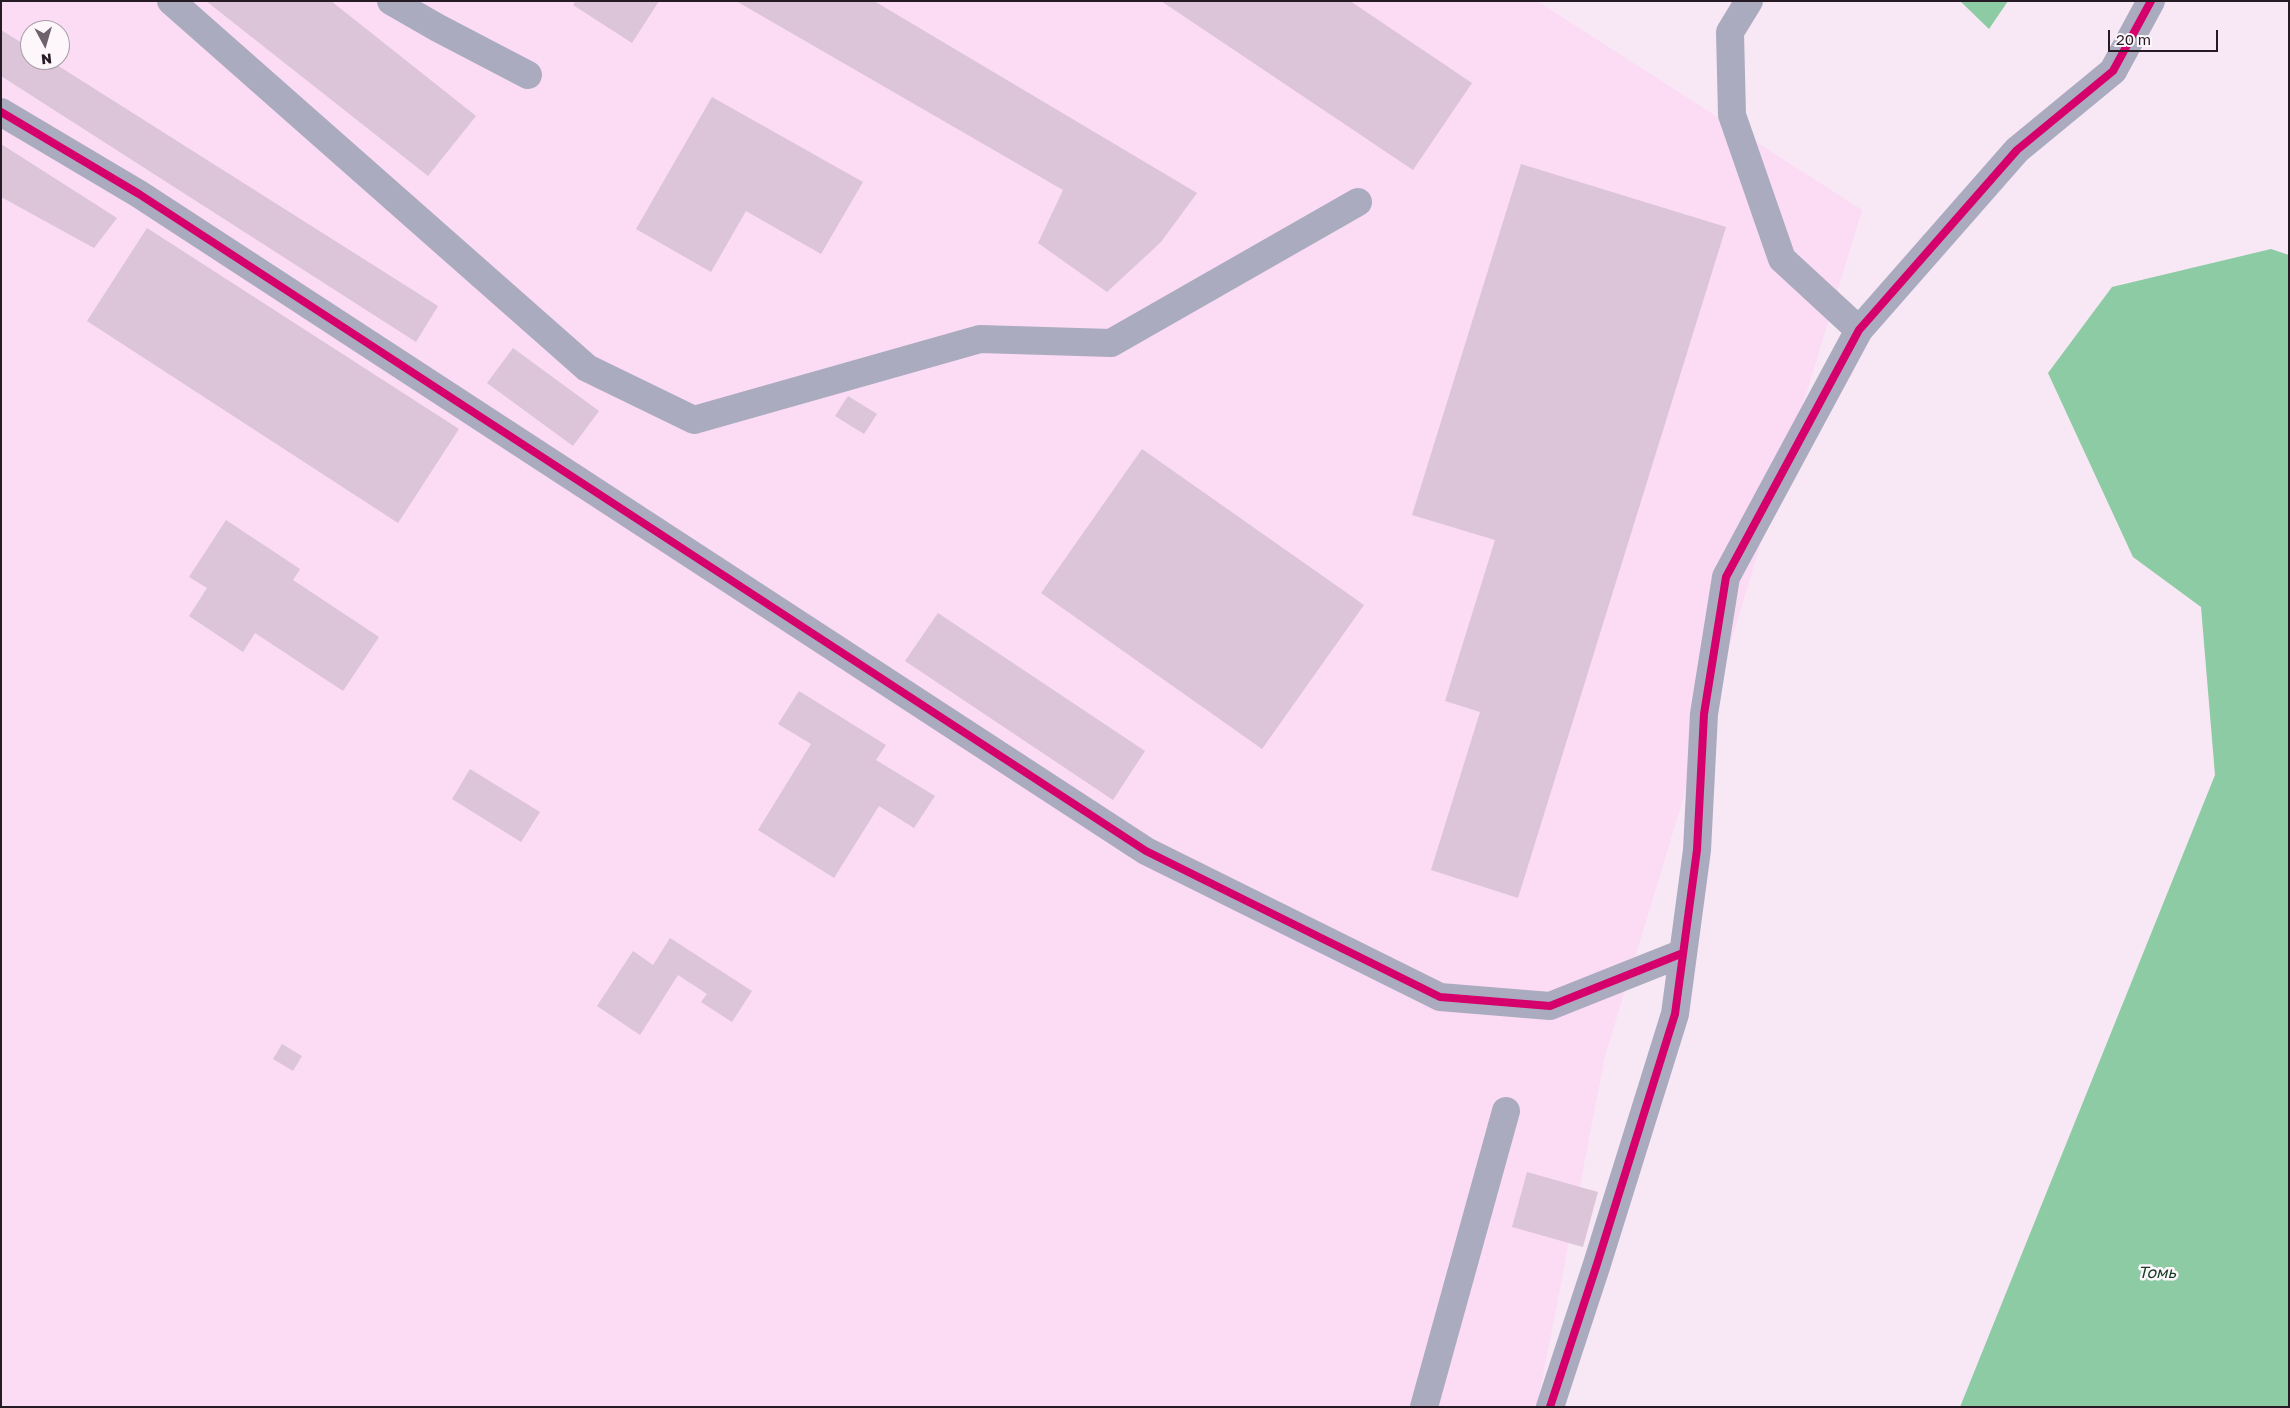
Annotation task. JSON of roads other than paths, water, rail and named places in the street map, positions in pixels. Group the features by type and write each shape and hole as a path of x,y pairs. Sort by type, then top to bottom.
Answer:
{"street":[{"path":"171,1 587,368 694,420 980,339 1111,343 1358,202"},
{"path":"391,1 438,28 528,74"},
{"path":"1749,1 1730,32 1732,114 1782,259 1860,330"},
{"path":"1550,1407 1675,1014 1697,850 1704,714 1726,577 1860,330 2016,150 2113,71 2151,1"},
{"path":"1,112 139,194 1146,851 1440,997 1550,1006 1683,953"},
{"path":"1424,1407 1506,1111"}],"water":[{"path":"1960,1 2008,1 1989,29"},
{"name":"Томь","path":"2271,249 2289,255 2289,1407 1960,1407 2215,775 2201,607 2133,557 2048,373 2112,287"}]}
